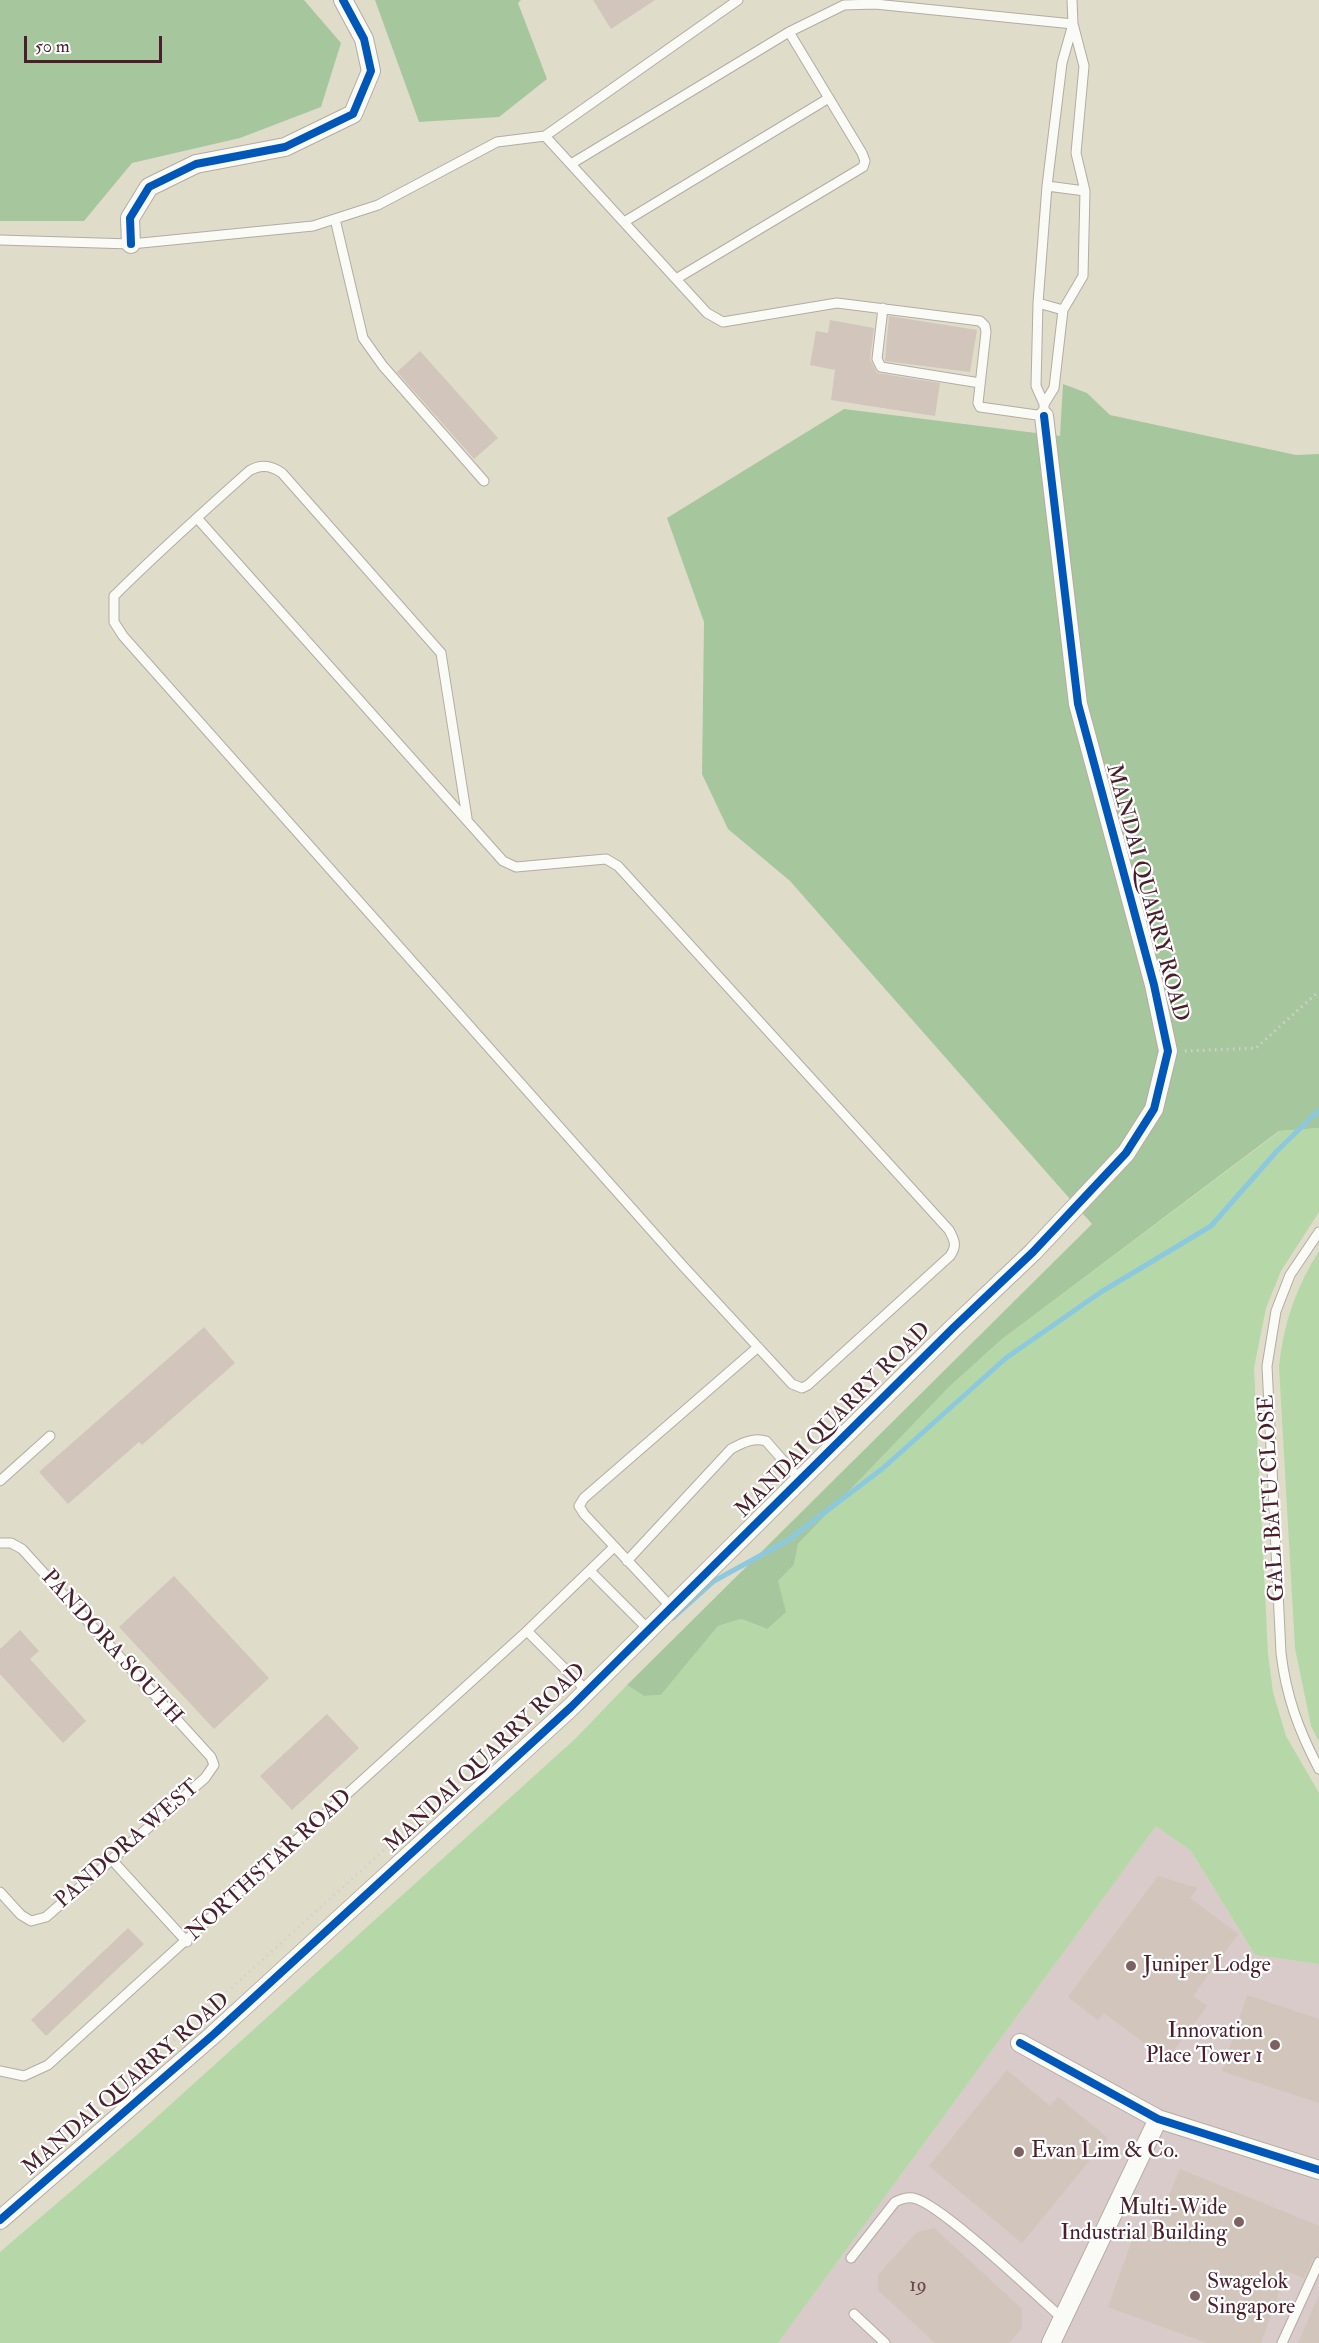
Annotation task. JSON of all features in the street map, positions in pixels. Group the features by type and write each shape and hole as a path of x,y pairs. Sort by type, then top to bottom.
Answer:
{"street":[{"path":"130,244 130,218 149,187 196,164 285,147 353,114 371,71 364,39 343,0"},
{"name":"MANDAI QUARRY ROAD","path":"0,2220 214,2034 587,1691 953,1328 1033,1252 1126,1153 1154,1109 1168,1051 1154,985 1078,704 1044,410"},
{"path":"1020,2043 1158,2119 1319,2170"},
{"path":"1051,2343 1158,2119"}],"lane":[{"path":"0,240 130,244 313,226 378,205 497,142 545,136 738,0"},
{"path":"571,164 789,32 844,5 875,4 1073,24 1072,0"},
{"name":"MANDAI QUARRY ROAD","path":"1044,410 1036,386 1038,303 1047,186 1062,63 1073,24"},
{"name":"MANDAI QUARRY ROAD","path":"1044,410 1054,388 1063,310 1083,276 1085,191 1076,153 1084,66 1073,24"},
{"path":"676,279 863,167 865,161 862,153 789,32"},
{"path":"624,222 829,98"},
{"path":"545,136 707,313 723,322 827,303 882,308 983,323 986,332 978,403 984,409 1044,410"},
{"path":"1047,186 1085,191"},
{"path":"334,219 363,338 383,366 484,481"},
{"path":"1038,303 1063,310"},
{"path":"882,308 877,359 881,367 980,382"},
{"path":"197,518 503,861 516,867 606,859 618,866 949,1230 955,1241 955,1249 950,1256 808,1385 802,1388 792,1384 675,1258 123,636 114,622 114,596 197,518 255,467 274,468 282,473 441,653 467,818"},
{"name":"GALI BATU CLOSE","path":"1319,1232 1290,1275 1275,1311 1267,1366 1281,1653 1285,1688 1298,1730 1319,1769"},
{"path":"671,1607 579,1506 584,1498 758,1347"},
{"path":"0,1481 50,1436"},
{"path":"627,1561 731,1449 741,1444 758,1439 766,1442 801,1480"},
{"name":"PANDORA SOUTH","path":"0,1543 11,1543 22,1549 211,1757 214,1765"},
{"name":"NORTHSTAR ROAD","path":"0,2071 24,2076 48,2065 187,1942 527,1631 614,1547"},
{"path":"590,1571 649,1630"},
{"path":"527,1631 587,1691"},
{"name":"PANDORA WEST","path":"0,1892 21,1915 31,1921 39,1920 53,1912 205,1778 214,1765"},
{"path":"112,1860 187,1942"},
{"path":"852,2258 896,2202 915,2198 956,2225 1063,2319"},
{"path":"1282,2343 1319,2262"},
{"path":"854,2314 885,2343"}],"path":[{"path":"1168,1051 1256,1048 1319,991"},
{"path":"81,2123 530,1717"}],"shaded area":[{"path":"1156,1826 1191,1851 1255,1955 1319,1964 1319,2343 778,2343"}],"green space":[{"path":"0,0 304,0 341,43 321,107 240,138 132,163 84,221 0,221"},
{"path":"375,0 521,0 518,3 547,79 499,117 419,122"},
{"path":"1063,384 1087,393 1110,415 1296,455 1319,454 1319,1128 1279,1131 1001,1340 949,1387 798,1544 794,1565 778,1581 786,1612 767,1629 741,1619 718,1626 661,1695 644,1696 627,1685 1092,1224 790,881 728,829 702,774 704,622 667,518 844,409 1060,436"},
{"path":"1319,1128 1319,1212 1281,1271 1266,1308 1254,1368 1268,1654 1273,1692 1286,1736 1319,1793 1319,1964 1255,1955 1191,1851 1156,1826 778,2343 0,2343 0,2252 138,2134 575,1739 627,1685 644,1696 661,1695 718,1626 741,1619 766,1629 778,1581 794,1565 798,1544 949,1387 1001,1340 1280,1131"},
{"path":"1319,1251 1319,1742 1311,1726 1295,1648 1279,1367 1287,1321 1297,1292"}],"building":[{"path":"593,0 655,0 611,29"},
{"path":"889,316 977,330 970,372 885,361"},
{"path":"830,320 874,328 870,359 877,373 940,383 935,416 831,400 835,370 810,365 816,331 828,333"},
{"path":"420,351 498,438 474,459 397,372"},
{"path":"204,1327 235,1363 142,1445 139,1442 68,1504 39,1472"},
{"path":"174,1576 269,1678 214,1729 119,1627"},
{"path":"20,1630 39,1651 30,1659 86,1721 63,1743 0,1674 0,1649"},
{"path":"327,1714 359,1748 292,1810 260,1776"},
{"name":"Juniper Lodge","path":"1158,1876 1198,1888 1190,1898 1238,1934 1193,1996 1207,2006 1167,2060 1104,2013 1098,2020 1068,1997"},
{"path":"128,1928 144,1944 46,2036 31,2020"},
{"name":"Innovation Place Tower 1","path":"1247,1995 1319,2019 1319,2103 1222,2071"},
{"name":"Evan Lim & Co.","path":"1007,2070 1050,2106 1058,2097 1108,2138 1022,2243 929,2166"},
{"path":"1180,2169 1319,2226 1319,2255 1313,2259 1304,2278 1287,2271 1261,2343 1207,2343 1108,2307 1135,2232 1152,2238"},
{"path":"934,2228 1022,2309 1022,2328 1009,2343 935,2343 878,2290 878,2275 917,2232"},
{"path":"1319,2295 1319,2343 1298,2343"}],"waterway":[{"path":"673,1618 714,1581 787,1541 882,1469 1006,1358 1101,1292 1211,1226 1276,1152 1319,1110"}],"cycle path":[{"path":"131,244 130,218 149,187 196,164 285,147 353,114 371,71 364,39 343,0"},
{"path":"0,2220 214,2034 571,1707 953,1328 1033,1252 1126,1153 1154,1109 1168,1051 1154,985 1078,704 1044,416"},
{"path":"1020,2043 1158,2119 1319,2170"}],"place":[{"name":"Juniper Lodge","path":"1131,1966"},
{"name":"Innovation Place Tower 1","path":"1275,2045"},
{"name":"Evan Lim & Co.","path":"1019,2152"},
{"name":"Multi-Wide Industrial Building","path":"1239,2222"},
{"name":"Swagelok Singapore","path":"1195,2296"}]}
